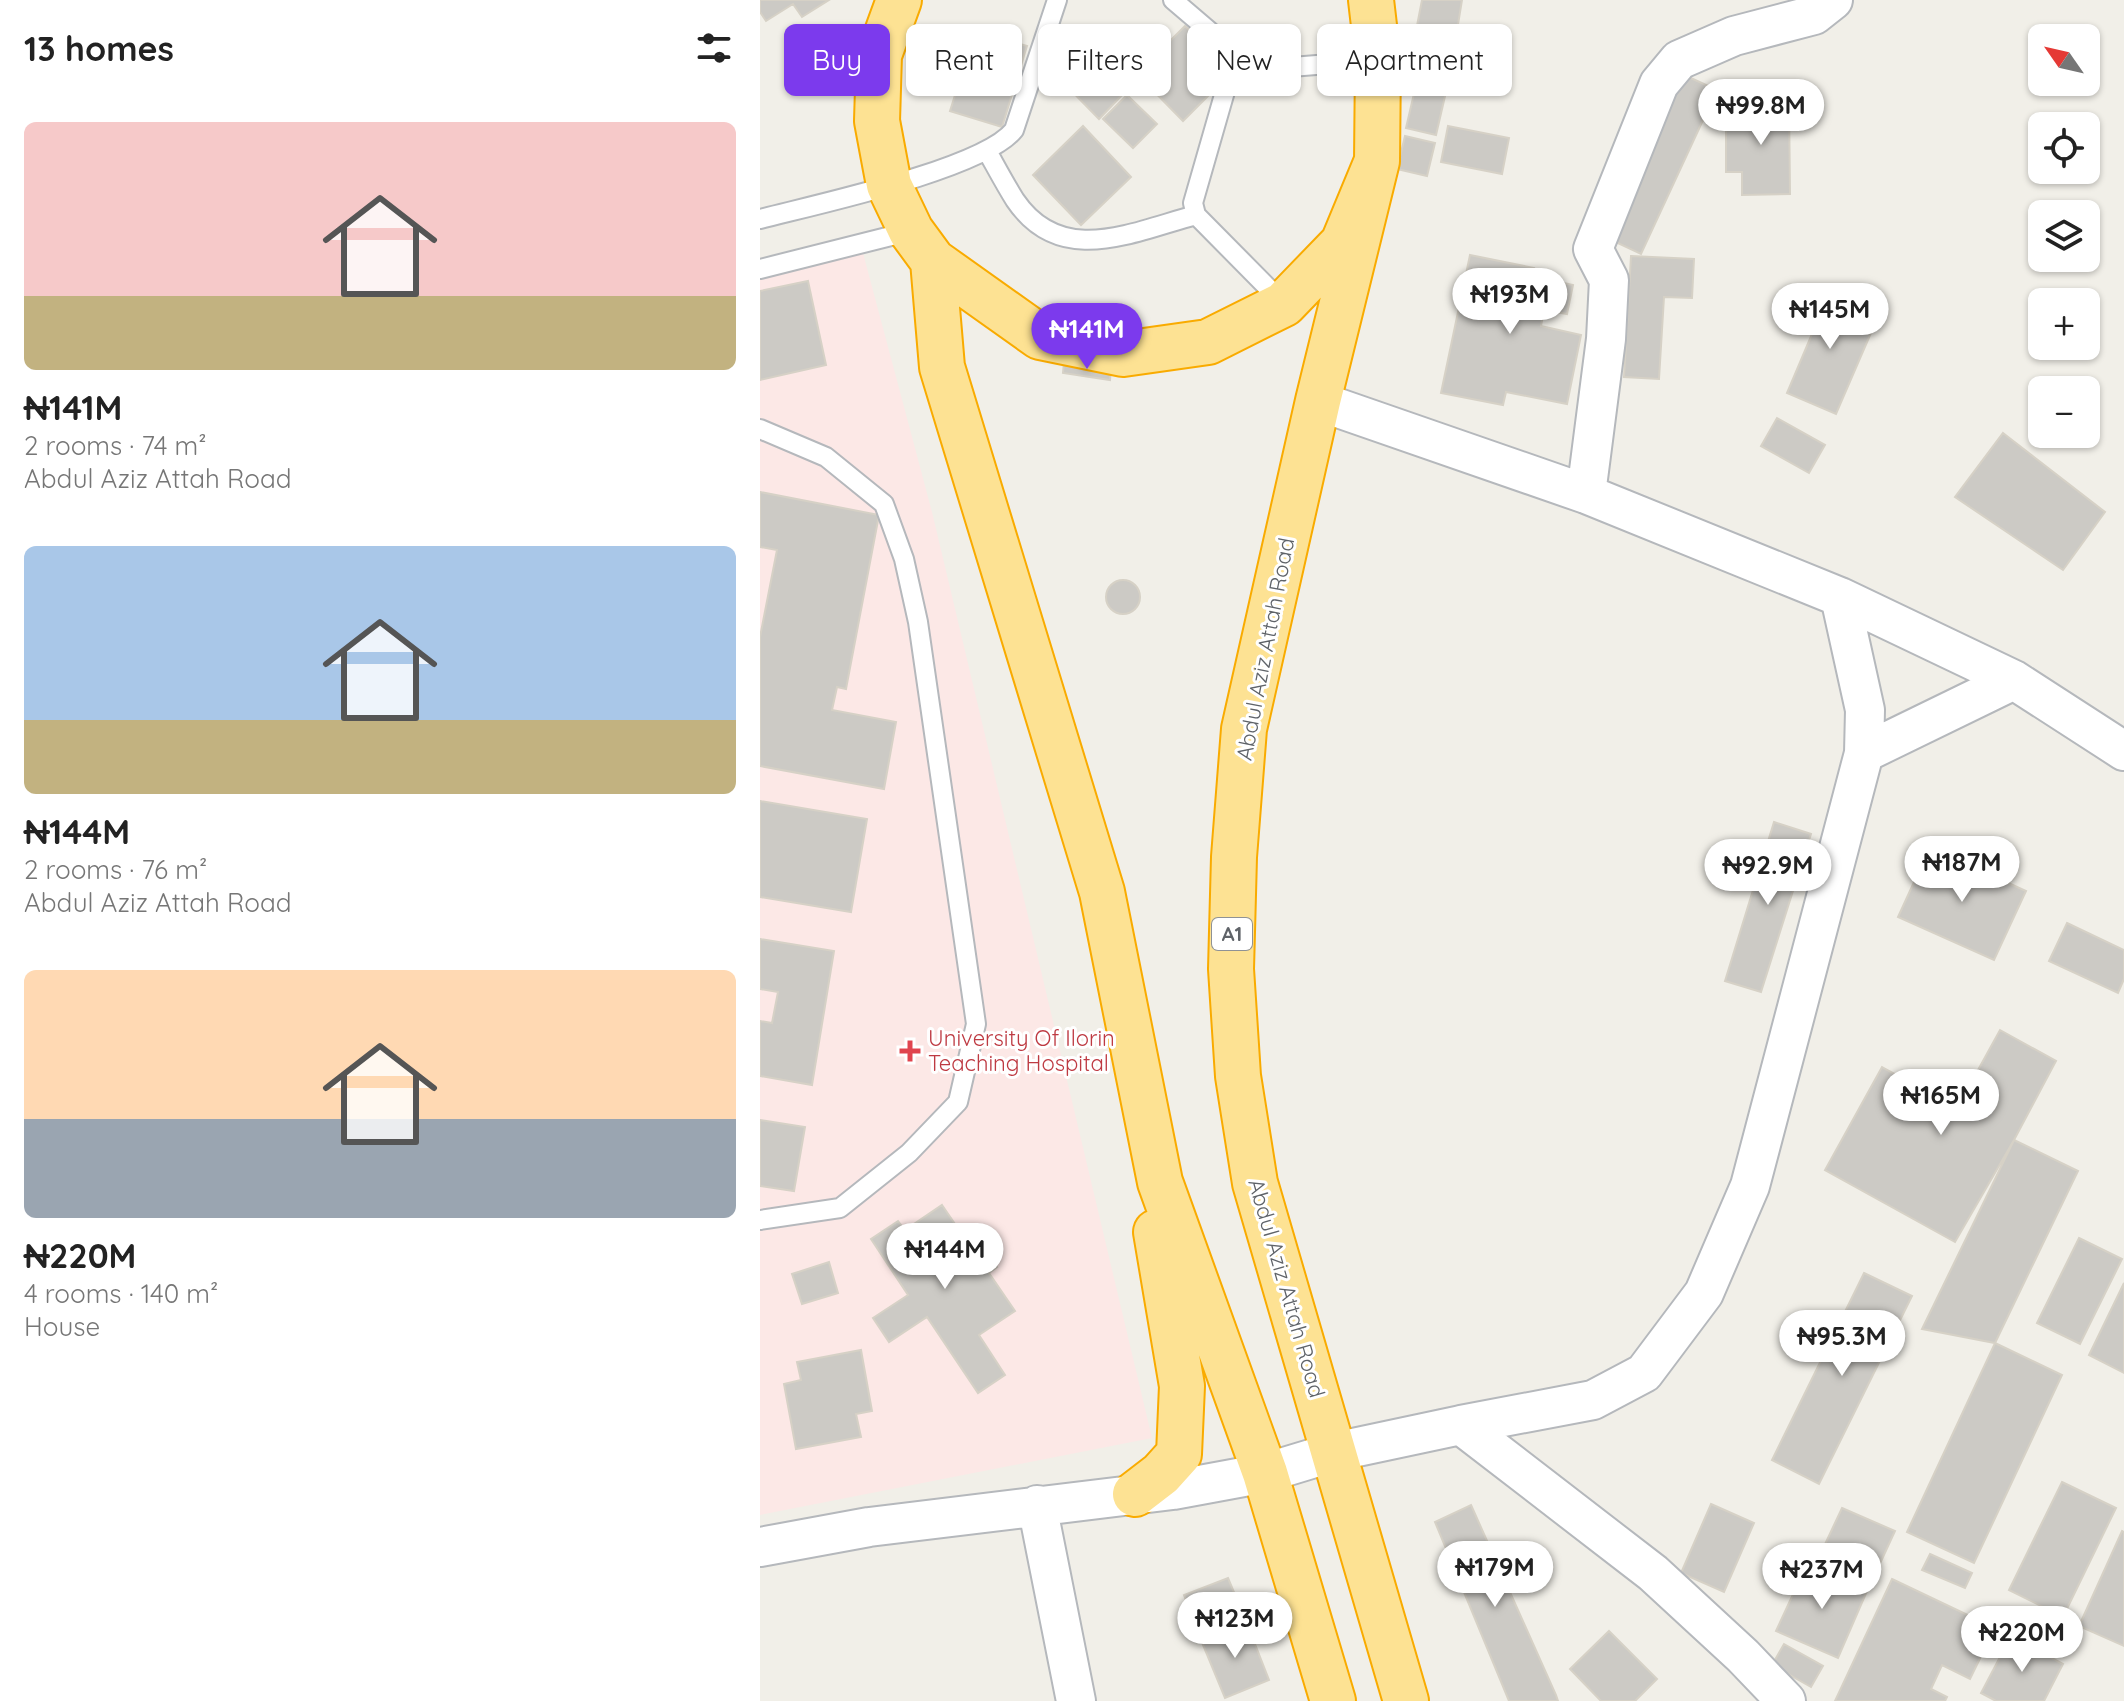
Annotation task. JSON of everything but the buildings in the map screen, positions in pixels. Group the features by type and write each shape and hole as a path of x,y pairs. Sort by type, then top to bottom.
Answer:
{"highway":[{"path":"872,0 875,24"},
{"path":"890,25 899,0"},
{"path":"1371,0 1374,24"},
{"path":"878,96 877,121 889,185 922,246 942,367 1102,892 1160,1182 1265,1473 1333,1701"},
{"path":"922,246 1040,337 1123,354 1208,342 1284,304 1343,243 1377,161 1378,96"},
{"name":"Abdul Aziz Attah Road","path":"1377,161 1318,401 1244,729 1234,857 1231,969 1238,1076 1255,1183 1406,1701"},
{"path":"1135,1494 1161,1474 1179,1454 1182,1386 1156,1228 1160,1182"}],"street":[{"path":"1586,494 1606,339 1609,280 1593,249 1659,84 1679,60 1734,36 1822,5"},
{"path":"1318,401 1586,494 1840,597 2014,680 2124,751"},
{"path":"760,1547 869,1527 1135,1494 1265,1473 1334,1452 1593,1400 1644,1373 1704,1293 1750,1186 1864,753 1865,710 1840,597"},
{"path":"1864,753 2014,680"},
{"path":"1461,1425 1653,1573 1743,1656 1786,1701"},
{"path":"1037,1505 1076,1701"}],"lane":[{"path":"760,219 889,185 987,151 1005,141 1014,130 1057,0"},
{"path":"1173,0 1201,24"},
{"path":"1224,96 1193,203 1196,215 1284,304"},
{"path":"987,151 1017,202 1043,229 1066,240 1090,241 1119,236 1196,215"},
{"path":"760,269 922,246"},
{"path":"760,429 826,457 884,504 899,545 918,622 976,1024 958,1102 909,1153 840,1208 760,1220"}],"shaded area":[{"name":"University Of Ilorin Teaching Hospital","path":"863,253 932,512 1152,1438 760,1515 760,280"}],"place":[{"name":"University Of Ilorin Teaching Hospital","path":"910,1051"}]}
